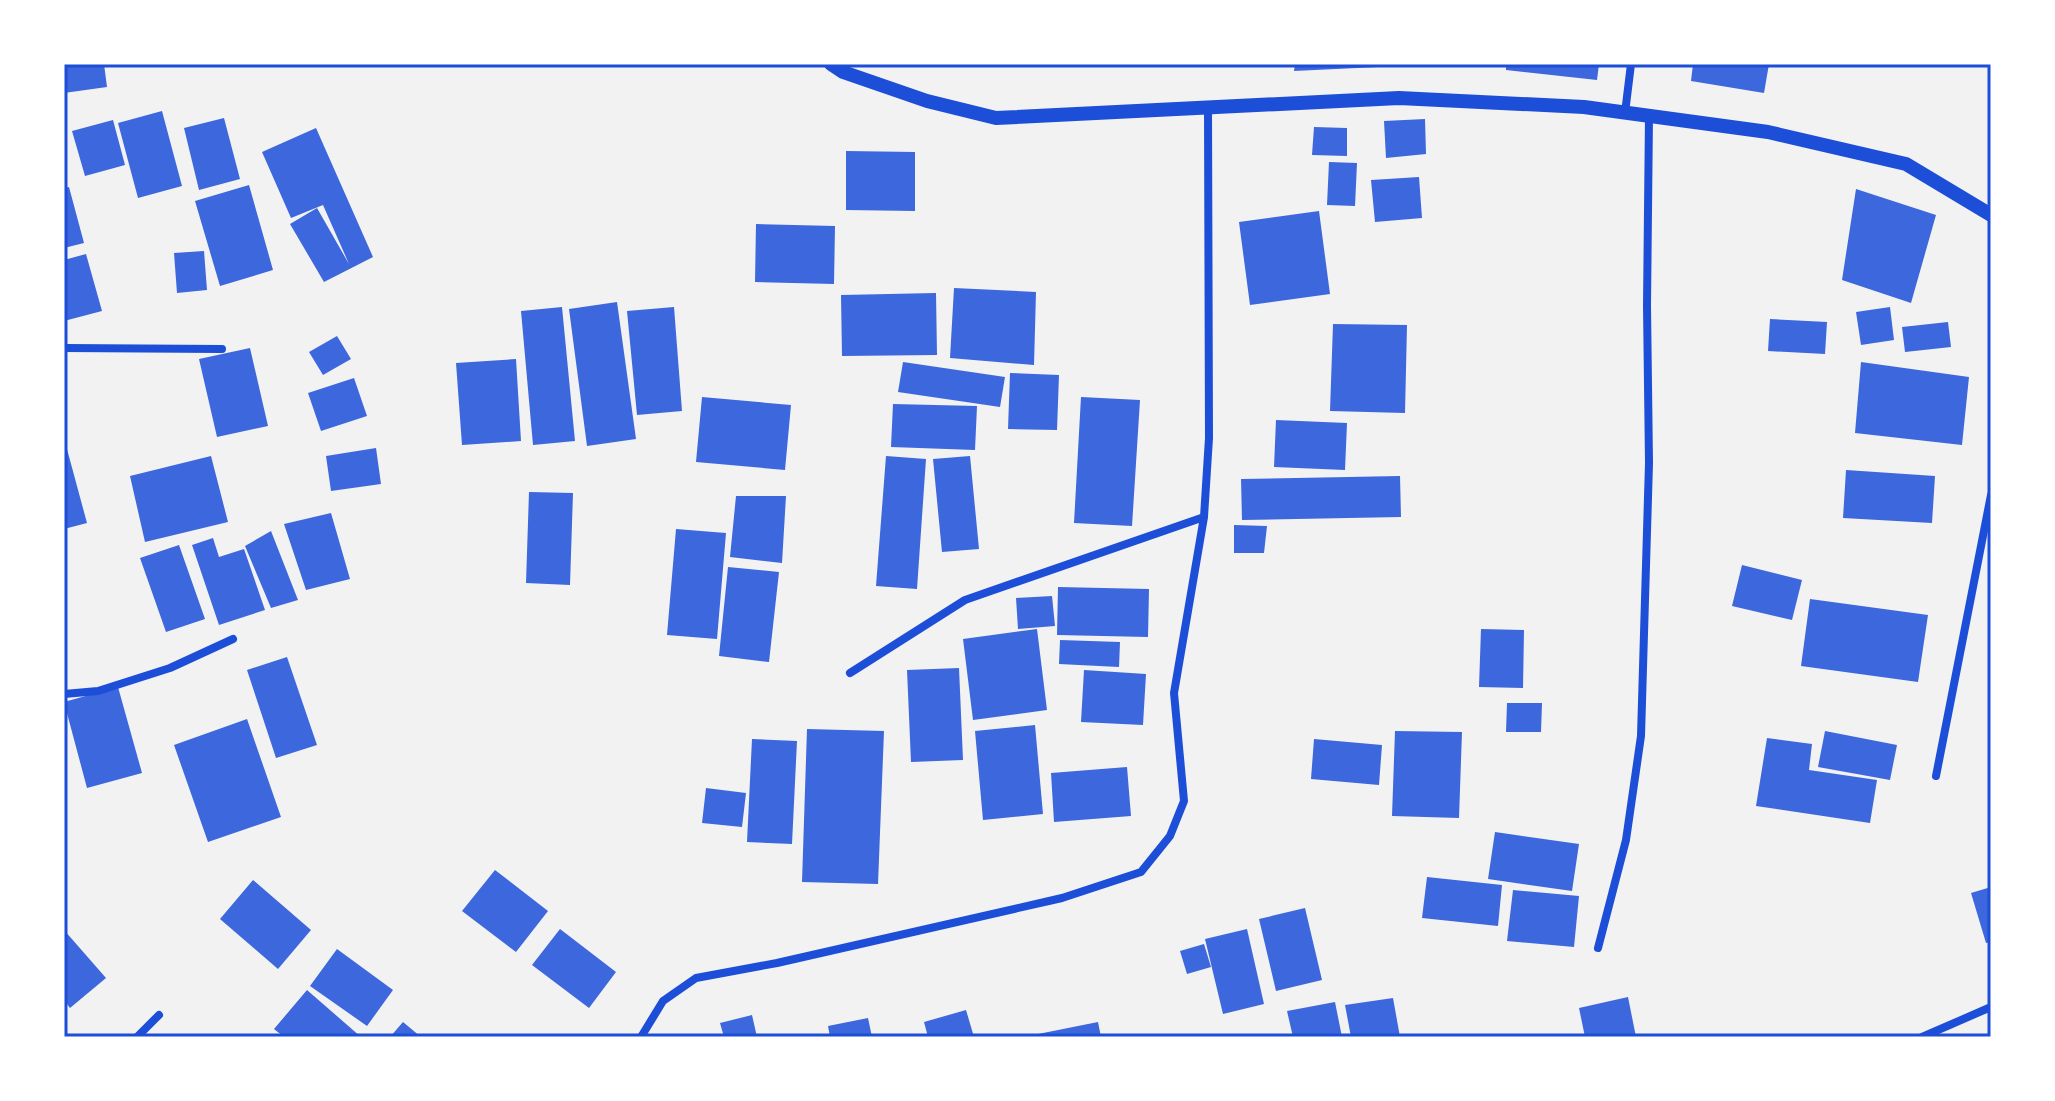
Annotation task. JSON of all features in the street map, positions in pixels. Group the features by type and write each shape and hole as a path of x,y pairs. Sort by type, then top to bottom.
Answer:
{"street":[{"path":"831,64 843,72 927,101 996,118 1399,98 1584,107 1768,132 1906,164 1991,215"},
{"path":"1625,113 1631,64"},
{"path":"641,1037 663,1001 696,978 777,963 1062,898 1141,872 1170,836 1184,801 1174,693 1204,517 1209,438 1208,108"},
{"path":"1598,948 1626,840 1641,736 1649,463 1649,116"},
{"path":"64,348 222,349"},
{"path":"1936,776 1991,495"},
{"path":"850,673 965,600 1204,517"},
{"path":"64,694 98,691 170,668 233,639"},
{"path":"1922,1037 1991,1007"},
{"path":"137,1037 159,1015"}],"building":[{"path":"64,64 104,64 107,87 64,93"},
{"path":"1295,64 1399,64 1399,66 1294,71"},
{"path":"1506,64 1599,64 1597,80 1506,70"},
{"path":"1693,64 1769,64 1764,93 1691,81"},
{"path":"162,111 182,186 138,198 118,123"},
{"path":"224,118 240,179 199,190 184,128"},
{"path":"1425,119 1426,154 1386,158 1384,121"},
{"path":"113,120 125,165 85,176 72,131"},
{"path":"1314,127 1347,128 1347,156 1312,155"},
{"path":"316,128 373,257 324,282 290,224 317,208 349,264 323,205 291,218 262,152"},
{"path":"846,151 915,152 915,211 846,210"},
{"path":"1329,162 1357,163 1355,206 1327,205"},
{"path":"1419,177 1422,218 1375,222 1371,180"},
{"path":"249,185 273,270 220,286 195,201"},
{"path":"69,187 84,243 64,248 64,188"},
{"path":"1856,189 1936,215 1911,303 1842,280"},
{"path":"1319,211 1330,294 1250,305 1239,222"},
{"path":"756,224 835,226 834,284 755,282"},
{"path":"204,251 207,290 177,293 174,253"},
{"path":"86,254 102,311 64,321 64,260"},
{"path":"954,288 1036,292 1034,365 950,358"},
{"path":"936,293 937,355 842,356 841,295"},
{"path":"617,302 636,439 587,446 569,309"},
{"path":"562,307 575,441 533,445 521,311"},
{"path":"674,307 682,411 637,415 627,311"},
{"path":"1890,307 1894,340 1861,345 1856,312"},
{"path":"1770,319 1827,322 1825,354 1768,351"},
{"path":"1948,322 1951,347 1905,352 1902,327"},
{"path":"1333,324 1407,325 1405,413 1330,411"},
{"path":"337,336 351,359 323,375 309,352"},
{"path":"250,348 268,426 217,437 199,359"},
{"path":"516,359 521,441 462,445 456,363"},
{"path":"903,362 1005,377 1000,407 898,392"},
{"path":"1861,362 1969,377 1962,445 1855,433"},
{"path":"1010,373 1059,375 1057,430 1008,429"},
{"path":"354,378 367,416 321,431 308,393"},
{"path":"702,397 791,405 785,470 696,462"},
{"path":"1081,397 1140,400 1132,526 1074,523"},
{"path":"893,404 977,406 975,450 891,447"},
{"path":"1276,420 1347,423 1345,470 1274,467"},
{"path":"64,438 87,523 64,529"},
{"path":"376,448 381,484 331,491 326,456"},
{"path":"211,456 228,522 145,542 130,476"},
{"path":"886,456 926,459 917,589 876,586"},
{"path":"970,456 979,549 942,552 933,459"},
{"path":"1846,470 1935,476 1932,523 1843,518"},
{"path":"1400,476 1401,517 1242,520 1241,479"},
{"path":"529,492 573,493 570,585 526,583"},
{"path":"736,496 786,496 782,563 730,557"},
{"path":"331,513 350,579 306,590 284,524"},
{"path":"1234,525 1267,526 1264,553 1234,553"},
{"path":"676,529 726,533 717,639 667,635"},
{"path":"271,531 298,600 271,608 245,546"},
{"path":"213,538 219,557 244,549 265,610 219,625 192,545"},
{"path":"179,545 205,619 166,632 140,558"},
{"path":"1742,565 1802,580 1792,620 1732,606"},
{"path":"728,567 779,572 769,662 719,656"},
{"path":"1058,587 1149,589 1148,637 1057,635"},
{"path":"1052,596 1055,626 1018,629 1016,598"},
{"path":"1810,599 1928,615 1918,682 1801,666"},
{"path":"1037,629 1047,710 973,720 963,639"},
{"path":"1481,629 1524,630 1523,688 1479,687"},
{"path":"1060,640 1120,642 1119,667 1059,664"},
{"path":"287,657 317,745 276,758 247,670"},
{"path":"959,668 963,760 911,762 907,670"},
{"path":"1084,670 1146,674 1143,725 1081,722"},
{"path":"118,687 142,773 87,788 64,702"},
{"path":"1507,703 1542,703 1541,732 1506,732"},
{"path":"247,719 281,817 208,842 174,745"},
{"path":"1035,725 1043,814 983,820 975,731"},
{"path":"807,729 884,731 878,884 802,882"},
{"path":"1395,731 1462,732 1459,818 1392,816"},
{"path":"1825,731 1897,745 1890,780 1818,767"},
{"path":"1767,738 1812,744 1809,770 1877,780 1870,823 1756,806"},
{"path":"752,739 797,741 792,844 747,842"},
{"path":"1314,739 1382,745 1379,785 1311,779"},
{"path":"1127,767 1131,816 1054,822 1051,773"},
{"path":"706,788 746,793 742,827 702,823"},
{"path":"1495,832 1579,844 1572,891 1488,879"},
{"path":"495,870 548,911 516,952 462,911"},
{"path":"1427,877 1502,885 1498,926 1422,918"},
{"path":"253,880 311,930 278,969 220,919"},
{"path":"1991,887 1991,942 1986,943 1971,893"},
{"path":"1513,890 1579,896 1574,947 1507,941"},
{"path":"1305,908 1322,980 1276,991 1259,919"},
{"path":"560,929 616,972 589,1008 532,965"},
{"path":"1247,929 1264,1004 1223,1014 1205,939"},
{"path":"64,930 106,978 70,1008 64,1000"},
{"path":"1204,944 1211,967 1187,974 1180,951"},
{"path":"337,949 393,990 367,1026 310,986"},
{"path":"307,990 361,1037 284,1037 274,1029"},
{"path":"1628,997 1636,1037 1585,1037 1579,1008"},
{"path":"1393,998 1400,1037 1351,1037 1345,1005"},
{"path":"1335,1002 1342,1037 1293,1037 1287,1011"},
{"path":"966,1010 974,1037 928,1037 924,1022"},
{"path":"752,1015 757,1037 724,1037 720,1023"},
{"path":"868,1018 872,1037 830,1037 828,1026"},
{"path":"403,1022 421,1037 390,1037"},
{"path":"1098,1022 1101,1037 1028,1037 1028,1036"}]}
